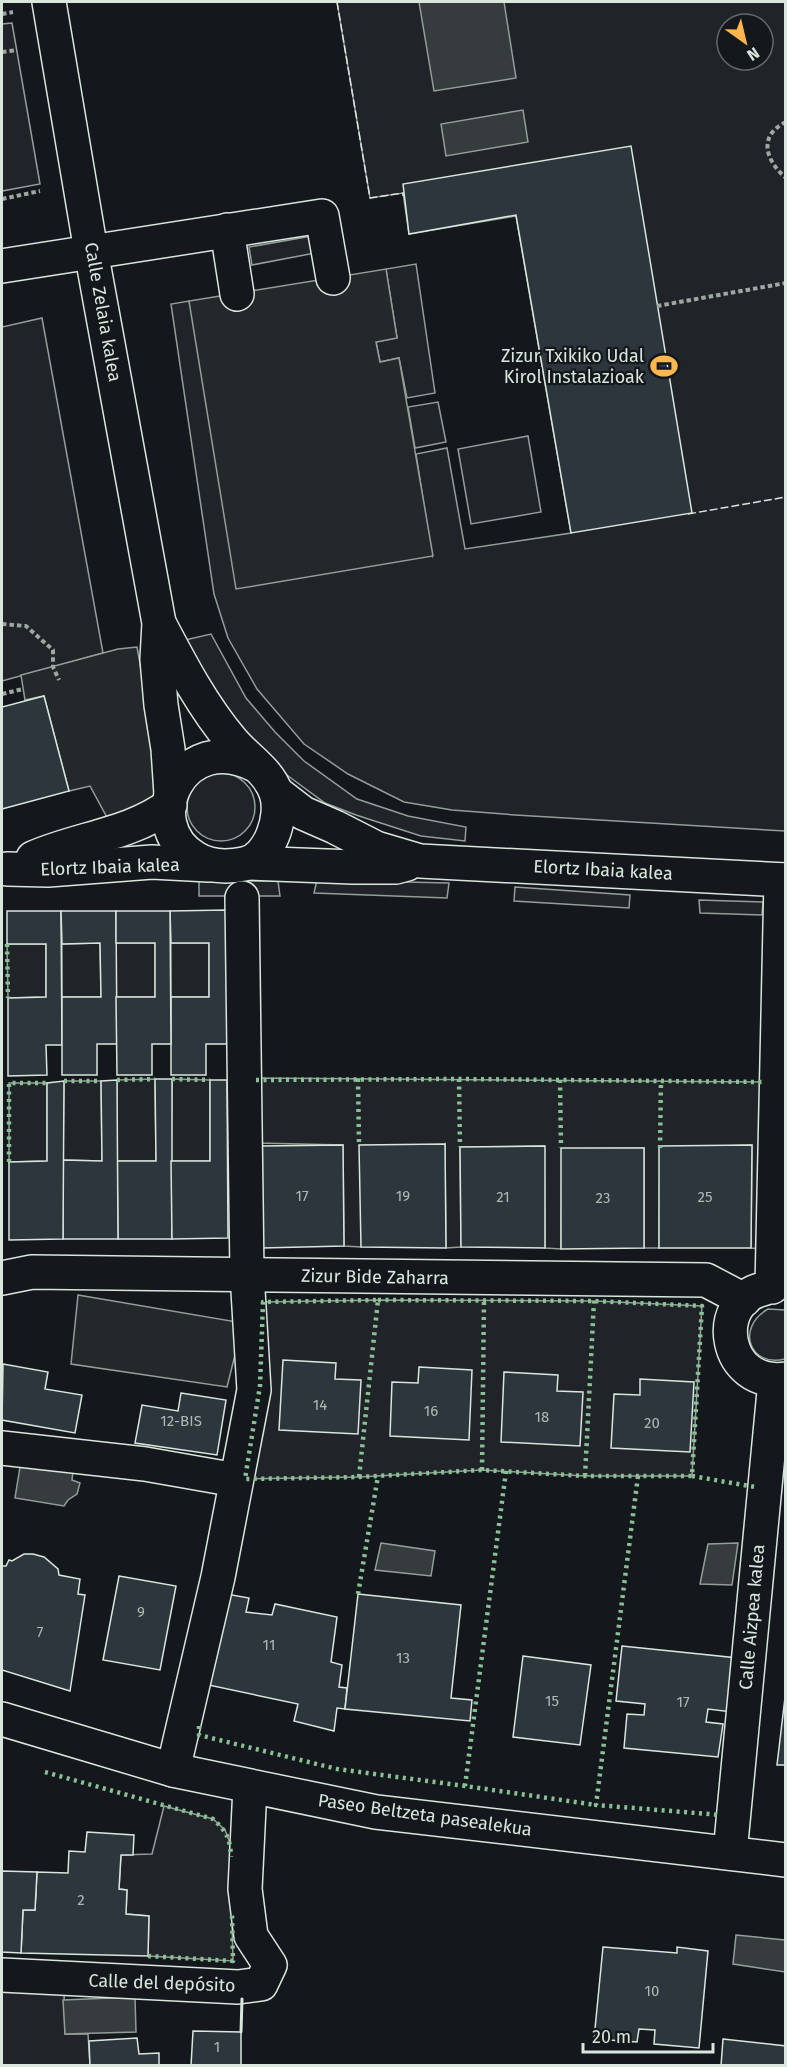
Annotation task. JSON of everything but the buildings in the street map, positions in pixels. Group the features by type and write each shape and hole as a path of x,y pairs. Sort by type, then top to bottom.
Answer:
{"street":[{"name":"Calle Zelaia kalea","path":"49,2 91,251 159,623 157,659 168,749 171,800"},
{"path":"2,266 322,216 333,278"},
{"path":"227,230 237,294"},
{"name":"Calle Zelaia kalea","path":"159,623 207,707 232,742 257,766"},
{"path":"225,755 242,758 257,766 269,778 277,793 279,809 277,826 271,840 249,863 231,866 212,865 195,858 181,846 172,830 168,812 179,779 192,765 208,758 225,755"},
{"name":"Elortz Ibaia kalea","path":"277,793 303,813 335,826 376,848 420,861 783,880"},
{"name":"Elortz Ibaia kalea","path":"4,870 48,851 136,824 157,815 171,800"},
{"name":"Elortz Ibaia kalea","path":"4,870 48,870 152,861 212,865"},
{"name":"Elortz Ibaia kalea","path":"249,863 318,867 396,867 420,861"},
{"path":"780,1380 759,1377 746,1369 736,1357 730,1343 730,1327 735,1312 767,1292 783,880"},
{"path":"173,1770 218,1577 254,1390 247,1274 242,898"},
{"name":"Zizur Bide Zaharra","path":"2,1278 32,1272 706,1280 767,1292"},
{"name":"Calle Aizpea kalea","path":"730,1853 780,1380"},
{"path":"2,1448 145,1464 236,1480"},
{"name":"Paseo Beltzeta pasealekua","path":"2,1719 173,1770 376,1812 786,1860"},
{"name":"Calle del depósito","path":"2,1975 238,1988 261,1984 270,1965 251,1936 245,1889 250,1787"}],"path":[{"path":"2,52 24,48"},
{"path":"786,122 776,127 768,141 769,158 786,178"},
{"path":"657,306 786,283"},
{"path":"2,624 26,626 53,650 53,667 58,680"},
{"path":"2,694 23,689"}],"shaded area":[{"path":"337,2 785,2 785,831 515,815 452,810 404,802 348,774 304,744 257,689 228,638 214,594 171,304 189,301 192,314 432,556 416,454 447,448 465,549 571,533 516,216 409,234 403,193 370,198"},
{"path":"419,2 504,2 516,78 434,91"},
{"path":"12,23 40,184 2,191 2,24"},
{"path":"523,110 528,142 446,156 441,124"},
{"path":"312,236 315,253 252,265 249,247"},
{"path":"416,264 435,393 407,398 399,358 380,362 376,342 397,338 386,269"},
{"path":"386,269 397,338 376,342 380,362 399,358 433,556 236,589 189,301"},
{"path":"42,318 103,653 2,681 2,327"},
{"path":"438,402 446,442 415,448 408,407"},
{"path":"528,436 541,512 471,524 458,449"},
{"path":"211,634 246,698 304,761 357,799 408,816 466,827 465,841 421,836 325,803 276,767 238,726 201,674 185,640"},
{"path":"137,647 162,785 150,805 109,821 90,786 69,791 44,696 25,700 21,675 118,649"},
{"path":"228,773 240,779 249,788 255,800 253,820 245,831 228,841 214,841 197,831 189,820 187,800 197,783 208,775"},
{"path":"317,880 449,883 447,898 314,893"},
{"path":"199,881 278,881 280,896 199,896"},
{"path":"515,887 630,895 629,908 514,901"},
{"path":"699,900 763,902 762,915 700,913"},
{"path":"100,943 101,997 62,997 62,944"},
{"path":"116,943 155,943 155,997 116,997"},
{"path":"171,943 209,943 209,997 171,997"},
{"path":"7,944 46,944 46,997 8,998"},
{"path":"256,1078 763,1082 762,1249 751,1248 752,1145 660,1148 659,1248 644,1248 644,1148 562,1149 561,1249 545,1248 544,1146 460,1147 461,1247 446,1248 445,1144 361,1247 344,1246 343,1145 257,1143"},
{"path":"155,1079 156,1161 117,1161 117,1080"},
{"path":"172,1079 210,1080 210,1161 171,1161"},
{"path":"64,1081 101,1081 102,1161 63,1160"},
{"path":"9,1083 47,1083 47,1161 9,1162"},
{"path":"78,1295 243,1323 227,1387 71,1364"},
{"path":"594,1301 702,1306 692,1476 585,1476 482,1470 359,1477 245,1479 263,1302"},
{"path":"768,1309 785,1310 785,1359 763,1358 751,1344 752,1326"},
{"path":"20,1467 73,1471 72,1480 80,1483 77,1494 64,1506 15,1498"},
{"path":"381,1543 435,1551 431,1576 375,1570"},
{"path":"738,1543 732,1585 700,1584 708,1544"},
{"path":"164,1806 213,1819 225,1830 230,1843 233,1961 148,1956 149,1916 126,1914 127,1890 119,1889 121,1855 152,1854"},
{"path":"736,1935 785,1940 785,1972 733,1964"},
{"path":"2,1987 64,1991 65,2034 88,2034 90,2065 2,2065"},
{"path":"135,1997 136,2032 65,2034 63,2000"}],"hedge":[{"path":"7,944 8,998"},
{"path":"117,1080 155,1079"},
{"path":"172,1079 210,1080"},
{"path":"358,1079 359,1145"},
{"path":"459,1079 460,1147"},
{"path":"256,1080 459,1079 763,1082 763,1084"},
{"path":"560,1080 561,1148"},
{"path":"660,1148 661,1080"},
{"path":"64,1081 101,1081"},
{"path":"9,1162 9,1083 47,1083"},
{"path":"378,1300 594,1301 702,1306 692,1476 585,1476 482,1470 359,1477 245,1479 260,1386 263,1302 378,1300"},
{"path":"359,1477 378,1300"},
{"path":"585,1476 594,1301"},
{"path":"482,1470 484,1302"},
{"path":"506,1471 465,1786 596,1805"},
{"path":"358,1594 378,1476"},
{"path":"638,1476 596,1805 721,1815"},
{"path":"692,1476 755,1487"},
{"path":"199,1726 199,1735 337,1769 465,1786"},
{"path":"45,1772 213,1819 227,1836 231,1857"},
{"path":"148,1956 233,1961 232,1914"}],"fence":[{"path":"337,2 370,198 403,193 403,196"},
{"path":"688,514 786,497"}],"wall":[{"path":"241,2032 242,1999"}],"place":[{"name":"Zizur Txikiko Udal Kirol Instalazioak","path":"664,366"}]}
